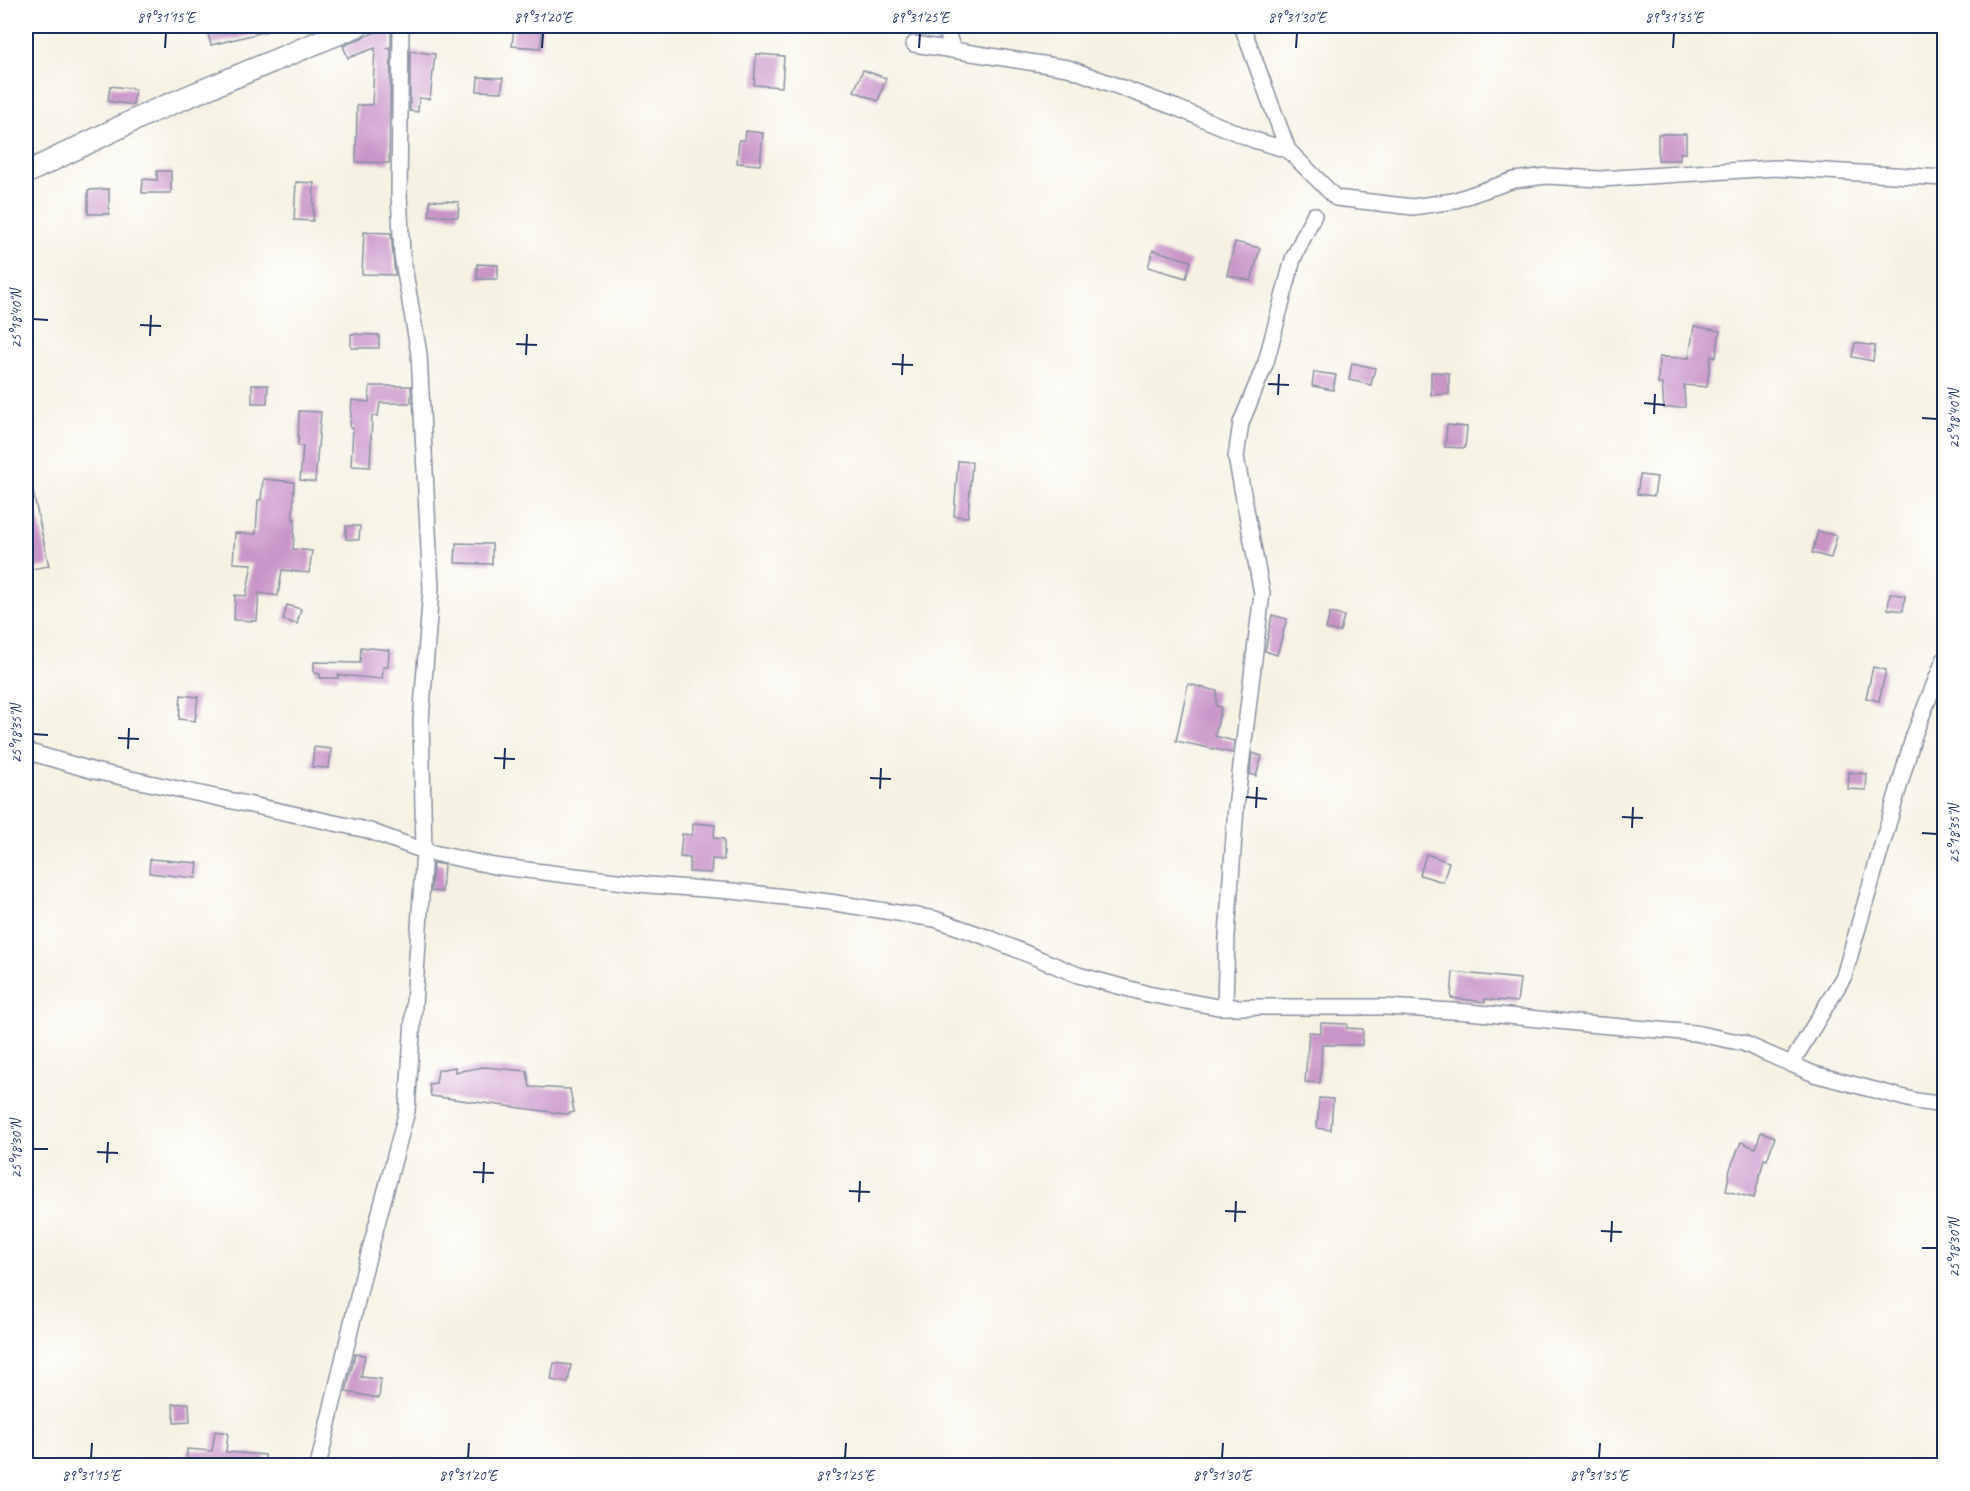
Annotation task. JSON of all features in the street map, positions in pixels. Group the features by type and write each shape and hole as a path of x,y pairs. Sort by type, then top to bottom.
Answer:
{"main road":[{"path":"26,173 151,112 357,26"}],"street":[{"path":"318,1466 363,1276 407,1111 424,851 421,721 431,589 419,354 402,255 399,193 401,26"},
{"path":"945,26 953,50"},
{"path":"1242,26 1288,150 1336,198 1413,207 1453,201 1514,180 1547,176 1600,179 1775,168 1944,178"},
{"path":"914,44 1068,68 1177,108 1254,140 1288,150"},
{"path":"1225,1007 1227,935 1236,807 1263,593 1236,457 1241,423 1266,362 1293,259 1314,215"},
{"path":"1791,1064 1844,976 1914,735 1944,660"},
{"path":"26,751 94,771 367,830 424,851 494,866 649,885 732,891 829,902 934,919 989,938 1078,975 1148,994 1225,1007 1386,1007 1469,1012 1695,1033 1743,1043 1814,1074 1916,1101 1944,1105"}],"building":[{"path":"206,26 268,26 268,31 211,45"},
{"path":"514,26 542,26 541,48 512,46"},
{"path":"382,29 391,30 391,47 386,48 391,49 389,163 356,162 357,105 372,105 375,48 348,58 343,46"},
{"path":"410,51 435,54 430,99 419,98 418,112 410,111"},
{"path":"756,54 784,56 782,87 754,85"},
{"path":"863,70 886,78 878,101 854,91"},
{"path":"478,77 503,78 502,92 477,91"},
{"path":"110,86 135,89 133,105 108,101"},
{"path":"746,131 763,133 760,165 737,163 739,140 745,140"},
{"path":"1658,134 1686,134 1686,153 1680,153 1680,160 1658,160"},
{"path":"157,171 171,171 171,193 142,193 143,179 157,180"},
{"path":"296,182 314,183 313,221 294,220"},
{"path":"109,189 109,214 88,214 88,190"},
{"path":"430,200 459,202 458,217 429,215"},
{"path":"364,232 391,233 395,275 362,274"},
{"path":"1235,242 1260,248 1251,281 1227,275"},
{"path":"1153,250 1191,261 1186,278 1148,267"},
{"path":"477,264 498,265 498,279 477,279"},
{"path":"1694,326 1720,331 1716,357 1711,356 1707,387 1684,385 1685,407 1664,408 1662,384 1658,384 1659,357 1689,358"},
{"path":"351,334 379,335 379,348 351,348"},
{"path":"1855,343 1875,346 1873,361 1852,357"},
{"path":"1352,363 1375,368 1371,385 1349,380"},
{"path":"1314,372 1336,375 1333,390 1312,386"},
{"path":"1431,372 1449,373 1449,394 1431,395"},
{"path":"252,385 268,385 267,403 252,403"},
{"path":"370,386 411,386 411,403 380,403 378,416 372,416 370,467 351,466 352,400 369,402"},
{"path":"299,411 321,412 315,482 300,480 303,446 298,446"},
{"path":"1447,425 1467,427 1465,448 1445,447"},
{"path":"958,461 972,462 968,517 954,516"},
{"path":"1640,475 1657,477 1654,496 1637,494"},
{"path":"263,479 294,482 293,549 312,551 309,573 282,570 278,596 259,593 257,621 234,620 235,595 246,596 252,564 233,563 235,533 256,534 258,500 261,500"},
{"path":"32,487 49,566 32,569 26,530 26,488"},
{"path":"346,526 360,526 359,540 346,539"},
{"path":"1818,531 1837,536 1831,558 1812,553"},
{"path":"456,543 492,544 492,564 455,563"},
{"path":"1890,593 1905,596 1903,611 1888,609"},
{"path":"287,605 301,609 297,624 283,620"},
{"path":"1330,613 1344,616 1340,632 1326,629"},
{"path":"1272,615 1287,619 1277,655 1265,651"},
{"path":"361,647 389,650 388,667 383,667 382,679 338,675 338,678 320,678 320,674 314,673 314,662 360,663"},
{"path":"1873,667 1886,670 1879,701 1866,698"},
{"path":"1188,684 1217,691 1216,706 1221,707 1215,736 1234,741 1233,753 1176,741"},
{"path":"181,695 198,697 195,721 179,719"},
{"path":"314,747 331,749 329,768 312,767"},
{"path":"1252,753 1262,756 1256,776 1250,774"},
{"path":"1849,772 1867,774 1866,790 1848,789"},
{"path":"693,823 715,825 714,838 724,839 724,860 712,859 711,873 689,872 690,858 680,857 682,834 692,835"},
{"path":"1426,854 1449,862 1443,882 1420,875"},
{"path":"150,859 198,863 196,878 149,873"},
{"path":"433,863 444,865 442,892 431,891"},
{"path":"1453,972 1520,979 1517,1002 1485,999 1485,1002 1451,998"},
{"path":"1321,1023 1347,1024 1347,1028 1363,1029 1362,1045 1322,1045 1320,1083 1305,1082 1309,1032 1321,1033"},
{"path":"455,1067 455,1072 483,1067 527,1071 530,1087 570,1089 574,1112 566,1114 431,1096 429,1084 436,1083 438,1070"},
{"path":"1319,1098 1333,1099 1331,1130 1317,1128"},
{"path":"1761,1132 1775,1137 1767,1160 1764,1159 1754,1198 1726,1191 1730,1169 1741,1142 1756,1148"},
{"path":"355,1354 365,1355 361,1377 381,1379 379,1398 346,1392"},
{"path":"554,1363 571,1365 568,1383 551,1380"},
{"path":"189,1403 190,1422 174,1423 173,1404"},
{"path":"215,1431 228,1433 226,1452 265,1455 265,1466 186,1466 187,1449 212,1451"}]}
